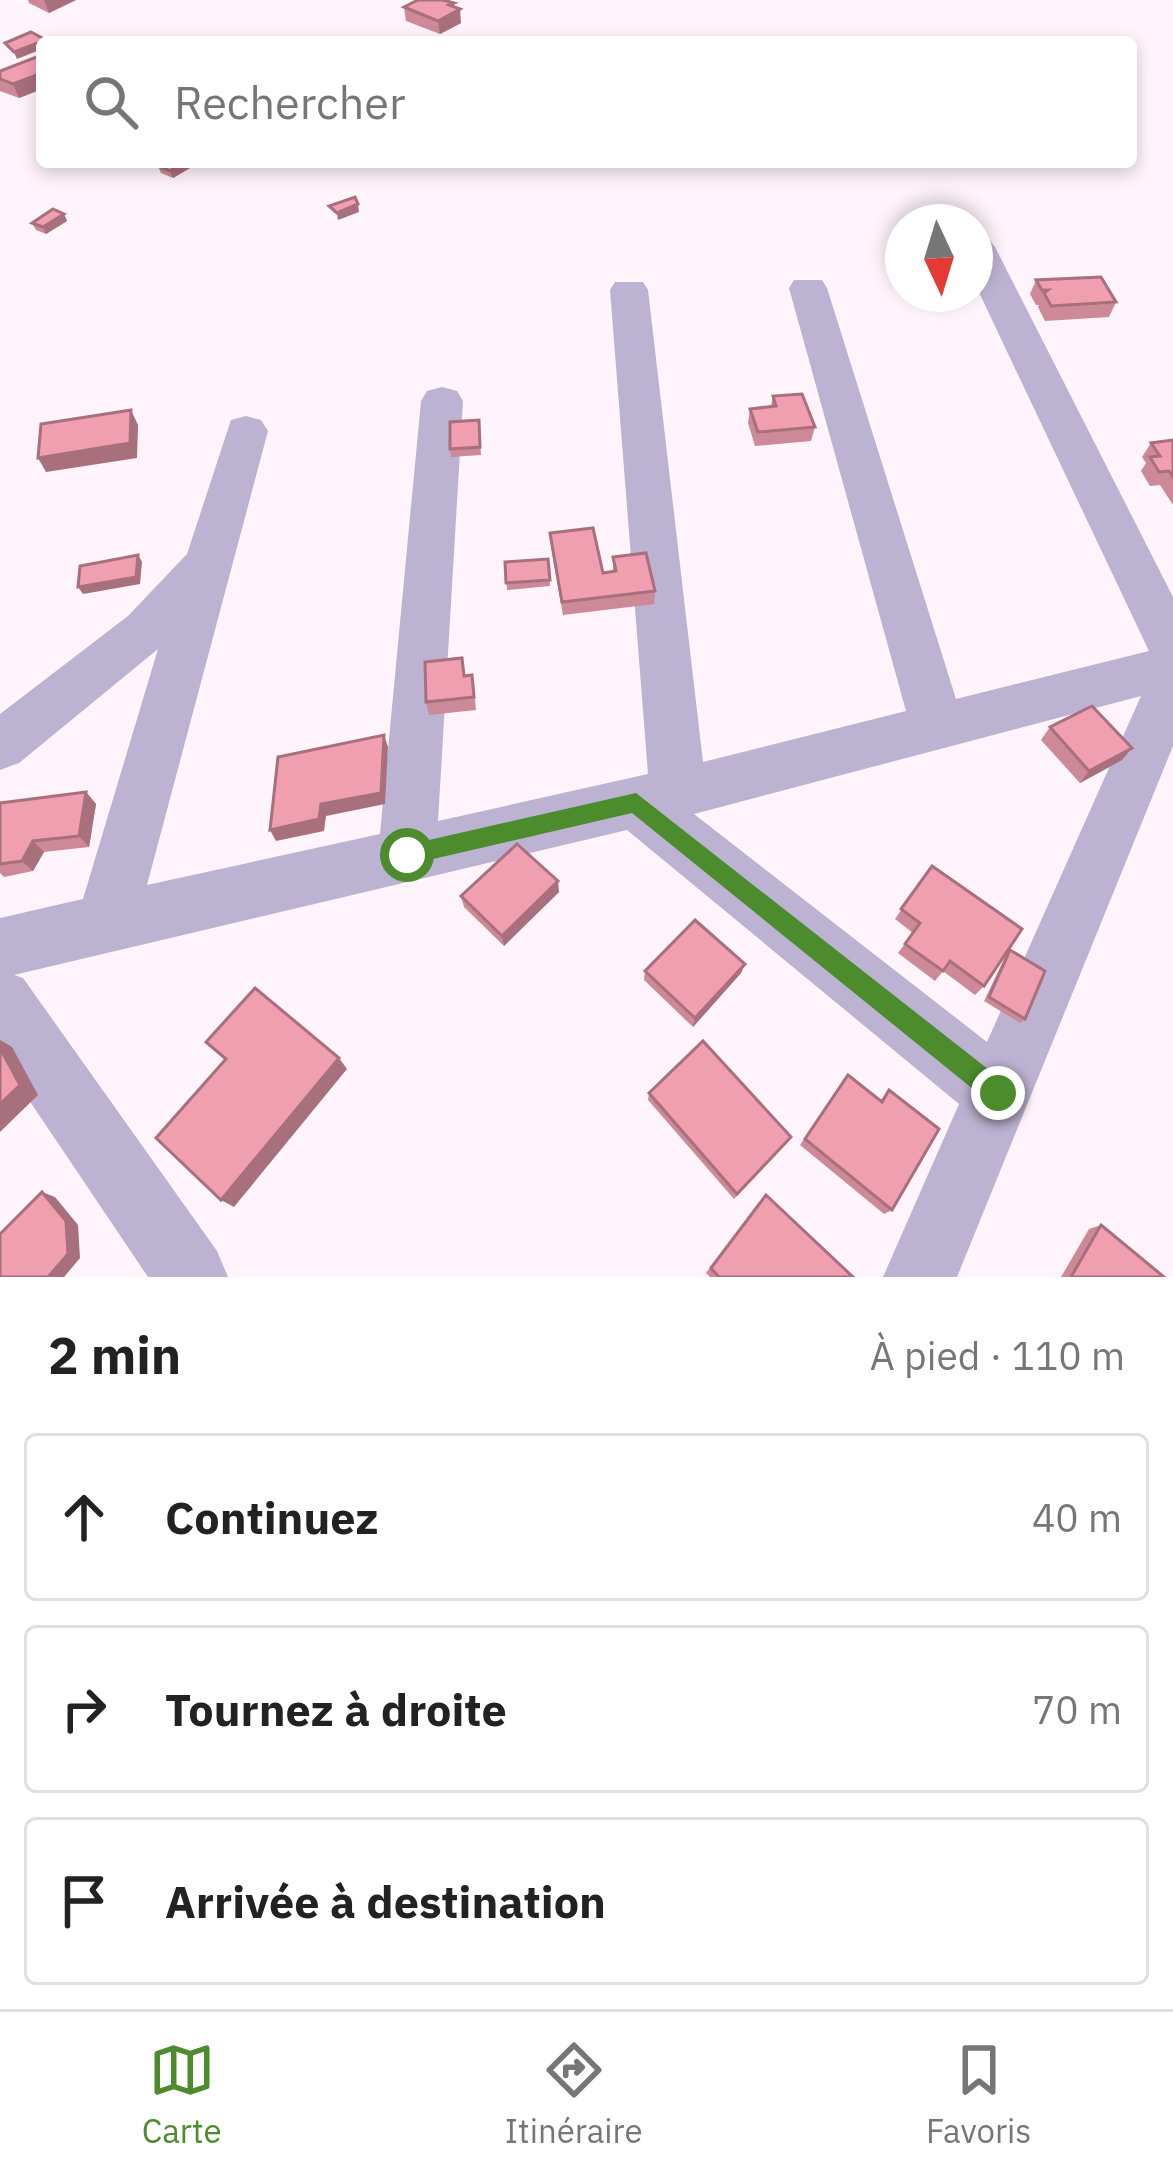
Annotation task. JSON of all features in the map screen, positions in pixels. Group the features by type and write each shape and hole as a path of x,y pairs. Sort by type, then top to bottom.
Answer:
{"street":[{"path":"993,282 1173,647"},
{"path":"808,288 938,726"},
{"path":"629,290 657,798 998,1093"},
{"path":"407,855 442,401"},
{"path":"106,924 246,431"},
{"path":"0,746 146,630 210,557"},
{"path":"0,947 657,798 1173,665"},
{"path":"920,1277 1173,682"},
{"path":"0,1001 191,1277"}],"building":[{"path":"418,0 443,0 460,9 438,21 404,7"},
{"path":"31,32 38,36 36,44 14,52 5,43"},
{"path":"36,57 36,75 13,84 0,79 0,71"},
{"path":"355,197 358,204 337,213 329,206"},
{"path":"53,209 64,214 43,227 32,223"},
{"path":"1101,277 1116,302 1051,306 1044,293 1048,290 1042,290 1036,280"},
{"path":"802,394 815,427 758,432 750,409 776,406 773,396"},
{"path":"131,410 130,443 38,458 41,424"},
{"path":"479,420 480,447 450,449 450,422"},
{"path":"1173,440 1173,477 1169,471 1159,472 1150,457 1160,456 1151,443"},
{"path":"593,528 603,573 616,571 613,557 646,553 655,591 562,602 550,533"},
{"path":"138,555 136,577 78,587 80,566"},
{"path":"548,559 550,580 506,583 505,562"},
{"path":"462,658 464,676 472,675 474,697 426,702 425,662"},
{"path":"1092,706 1132,748 1089,771 1050,727"},
{"path":"384,735 381,793 321,804 319,819 270,830 278,757"},
{"path":"86,792 79,836 33,841 22,861 0,864 0,803"},
{"path":"517,844 558,881 502,936 461,896"},
{"path":"932,866 1022,929 984,986 950,961 943,971 905,944 920,923 901,909"},
{"path":"695,920 745,964 695,1018 645,971"},
{"path":"1010,950 1045,971 1025,1019 989,997"},
{"path":"255,988 339,1058 221,1200 156,1138 226,1059 206,1042"},
{"path":"703,1041 791,1137 737,1194 649,1093"},
{"path":"0,1048 20,1085 0,1104"},
{"path":"848,1075 882,1102 889,1090 939,1129 892,1210 805,1139"},
{"path":"42,1192 66,1221 68,1254 48,1277 0,1277 0,1234"},
{"path":"766,1195 853,1277 719,1277 711,1268"},
{"path":"1101,1225 1164,1277 1071,1277"}],"route":[{"path":"407,855 636,802 998,1093"}]}
